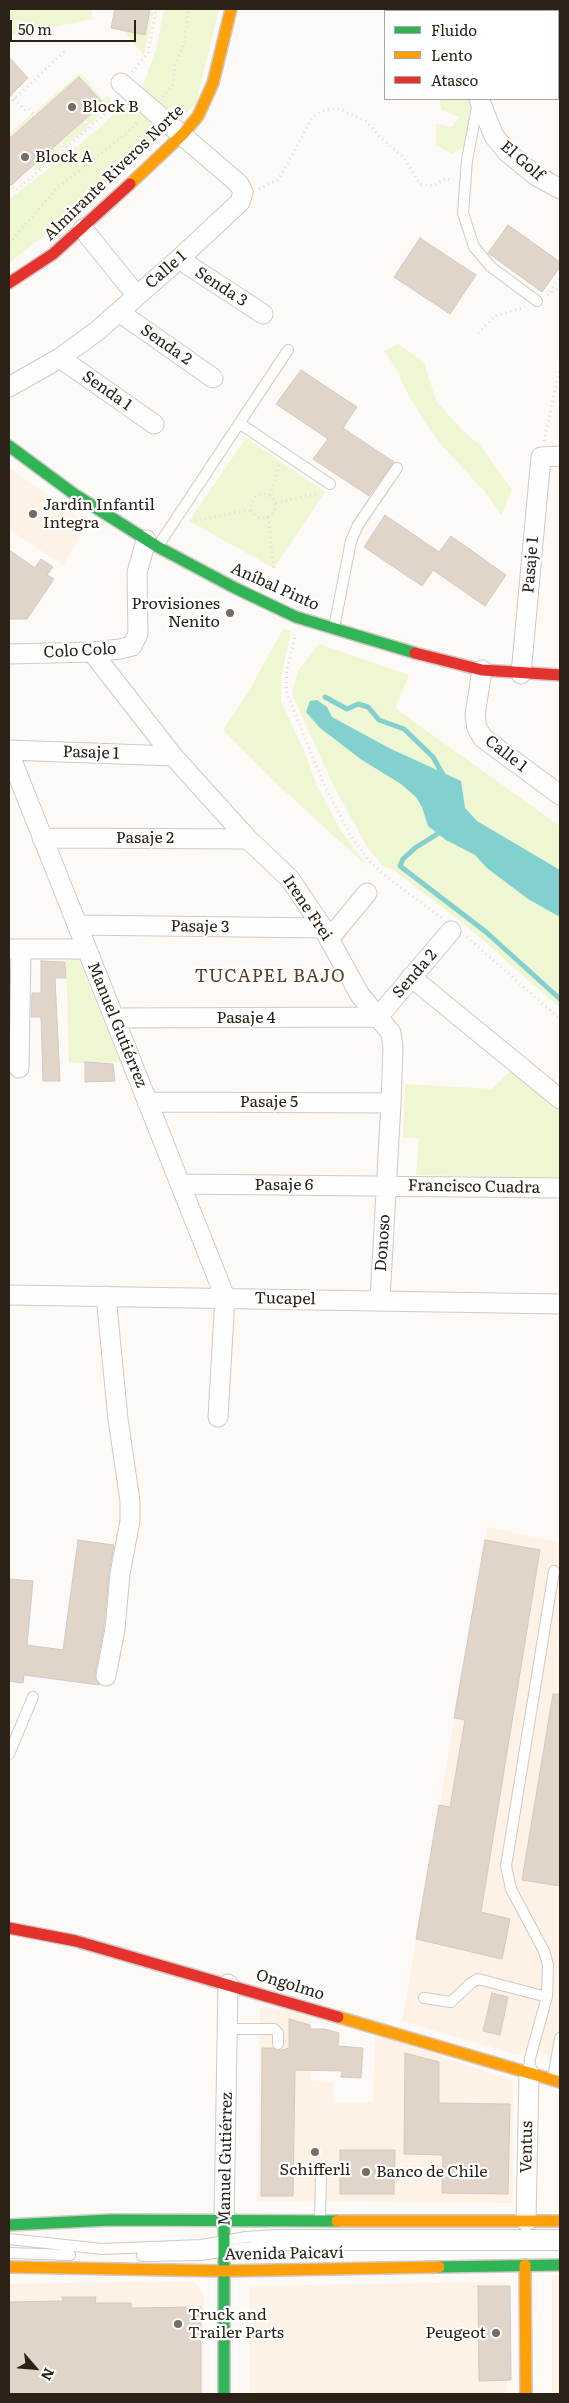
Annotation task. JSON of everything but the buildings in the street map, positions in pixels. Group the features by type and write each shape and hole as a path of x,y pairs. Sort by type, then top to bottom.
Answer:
{"street":[{"name":"Almirante Riveros Norte","path":"9,284 53,254 84,229 182,134 207,100 220,59 231,9"},
{"path":"126,87 239,184 244,192"},
{"name":"El Golf","path":"479,100 494,136 507,152 535,175 560,189"},
{"name":"Calle 1","path":"9,386 60,358 119,312 240,202 244,192"},
{"path":"84,229 137,296"},
{"name":"Senda 3","path":"179,259 263,314"},
{"name":"Senda 2","path":"119,312 213,378"},
{"name":"Senda 1","path":"60,358 154,424"},
{"name":"Aníbal Pinto","path":"9,446 74,494 152,544 235,588 296,617 334,630 482,670 560,675"},
{"path":"541,456 560,456"},
{"name":"Pasaje 1","path":"521,674 541,456"},
{"name":"Colo Colo","path":"9,654 92,652 132,646 137,638 138,573 152,544"},
{"name":"Irene Frei","path":"92,652 173,756 248,839 290,879 326,934 356,988 386,1026 392,1039 392,1103 387,1186"},
{"name":"Calle 1","path":"482,670 475,715 477,728 483,738 560,795"},
{"name":"Pasaje 1","path":"9,752 173,756"},
{"name":"Manuel Gutiérrez","path":"9,752 225,1298"},
{"name":"Pasaje 2","path":"42,838 248,839"},
{"path":"326,934 367,893"},
{"name":"Pasaje 3","path":"77,925 326,934"},
{"name":"Senda 2","path":"378,1017 453,929"},
{"path":"20,1068 15,949 86,949"},
{"path":"411,977 560,1099"},
{"name":"Pasaje 4","path":"114,1018 378,1017"},
{"name":"Pasaje 5","path":"147,1102 392,1103"},
{"name":"Pasaje 6","path":"180,1184 387,1186"},
{"name":"Francisco Cuadra","path":"387,1186 560,1188"},
{"name":"Donoso","path":"380,1300 387,1186"},
{"name":"Tucapel","path":"9,1295 560,1304"},
{"path":"106,1296 130,1514 120,1574 115,1629 106,1676"},
{"path":"218,1417 225,1298"},
{"name":"Ongolmo","path":"9,1928 63,1937 557,2081"},
{"name":"Manuel Gutiérrez","path":"224,2394 224,2221 228,1984"},
{"name":"Ventus","path":"526,2221 529,2073"},
{"name":"Avenida Paicaví","path":"9,2225 110,2220 560,2221"},
{"path":"525,2265 526,2394"},
{"name":"Avenida Paicaví","path":"9,2267 224,2271 431,2269 560,2265"}],"lane":[{"path":"479,100 464,185 463,213 474,247 491,267 537,301"},
{"path":"152,544 238,424 288,350"},
{"path":"238,424 327,488"},
{"path":"334,630 351,540 358,525 397,468"},
{"path":"529,2073 530,2058 547,1998 548,1965 544,1951 511,1889 506,1866 554,1571"},
{"path":"9,1754 33,1697"},
{"path":"424,1998 451,2002 478,1979 547,1998"},
{"path":"228,2028 274,2029 278,2034 278,2044"},
{"path":"557,2081 560,2038"},
{"path":"320,2221 321,2179"},
{"path":"9,2253 194,2256 224,2246 277,2235 560,2235"},
{"path":"9,2239 102,2249 272,2245 560,2244"},
{"path":"502,2244 517,2252 525,2265"}],"path":[{"path":"9,184 16,190 91,128 126,87 137,86 127,77 148,53 156,10 151,9"},
{"path":"9,243 58,186 128,132 140,118 152,109 173,84 175,65 184,42 189,9"},
{"path":"9,104 67,49"},
{"path":"11,95 66,150"},
{"path":"244,192 265,188 279,179 312,118 322,111 332,109 339,109 351,116 366,121 379,136 403,157 420,184 433,186 445,179 454,180 464,185"},
{"path":"84,120 91,128"},
{"path":"31,166 38,172"},
{"path":"548,295 560,276"},
{"path":"478,333 495,316 530,306 560,287"},
{"path":"541,456 560,367"},
{"path":"270,495 280,462"},
{"path":"276,503 327,488"},
{"path":"262,493 270,495 276,503 274,512 268,517 257,517 251,510 251,502 262,493"},
{"path":"189,521 251,510"},
{"path":"268,517 274,568"},
{"path":"296,617 286,691 322,780 350,834 370,862 390,880 453,929 560,1019"}],"shaded area":[{"path":"9,468 88,524 63,565 9,529"},
{"path":"488,1527 560,1543 560,2065 548,2061 549,2055 525,2048 518,2055 402,2021"},
{"path":"264,2006 311,2017 311,2081 333,2082 334,2103 373,2102 375,2034 513,2081 513,2203 258,2201 260,2010"},
{"path":"552,2275 560,2275 560,2394 552,2394"},
{"path":"193,2281 204,2295 203,2394 9,2394 9,2284"},
{"path":"506,2282 507,2394 250,2394 249,2286"}],"green space":[{"path":"9,9 91,9 93,19 9,36"},
{"path":"164,9 219,9 196,103 160,139 94,197 9,263 9,200 100,128 143,85 156,50"},
{"path":"150,12 153,13 144,55 123,31 144,35"},
{"path":"80,73 103,99 108,95 112,103 90,124 85,119 102,103 79,77 41,111 83,121 88,127 65,146 35,112"},
{"path":"440,100 472,100 474,139 453,154 436,145 436,124 451,127 459,117 441,109"},
{"path":"32,114 62,147 38,170 33,164 49,149 26,124 9,139 9,134"},
{"path":"398,344 424,362 436,401 465,433 479,444 512,490 501,515 485,492 444,448 426,424 404,387 398,371 384,351"},
{"path":"246,438 325,492 274,568 189,521"},
{"path":"283,629 291,631 281,679 281,701 304,751 316,784 339,828 368,867 278,785 223,730 249,691"},
{"path":"319,644 409,675 395,708 560,826 560,1008 469,928 392,869 384,867 368,848 336,791 292,694 298,671"},
{"path":"78,957 120,1062 69,1063 66,958"},
{"path":"511,1071 560,1110 560,1178 416,1175 419,1138 403,1138 405,1084 492,1089"}],"water":[{"path":"317,700 327,707 332,717 389,748 461,781 465,808 477,821 560,870 560,917 528,899 487,868 475,855 446,840 428,826 422,807 416,797 401,784 362,760 320,728 306,712 310,701"}],"waterway":[{"path":"325,697 347,709 358,704 368,707 379,720 404,729 433,757 446,780"},
{"path":"442,831 415,848 403,859 400,866 486,932 560,999"}],"traffic: fast":[{"path":"9,446 74,494 158,547 235,588 296,617 415,653"},
{"path":"9,2225 110,2220 337,2221"},
{"path":"224,2221 224,2394"},
{"path":"439,2267 560,2265"}],"traffic: slow":[{"path":"130,184 183,134 198,116 213,83 231,9"},
{"path":"338,2017 560,2082"},
{"path":"337,2221 560,2221"},
{"path":"525,2265 526,2394"},
{"path":"9,2267 224,2271 439,2267"}],"traffic: jam":[{"path":"9,283 53,254 130,184"},
{"path":"415,653 482,670 560,675"},
{"path":"9,1928 76,1941 338,2017"}],"place":[{"name":"Block B","path":"72,107"},
{"name":"Block A","path":"25,157"},
{"name":"Jardín Infantil Integra","path":"33,514"},
{"name":"Provisiones Nenito","path":"230,613"},
{"name":"Schifferli","path":"315,2152"},
{"name":"Banco de Chile","path":"366,2172"},
{"name":"Truck and Trailer Parts","path":"178,2324"},
{"name":"Peugeot","path":"496,2333"}],"district":[{"name":"TUCAPEL BAJO","path":"270,977"}]}
